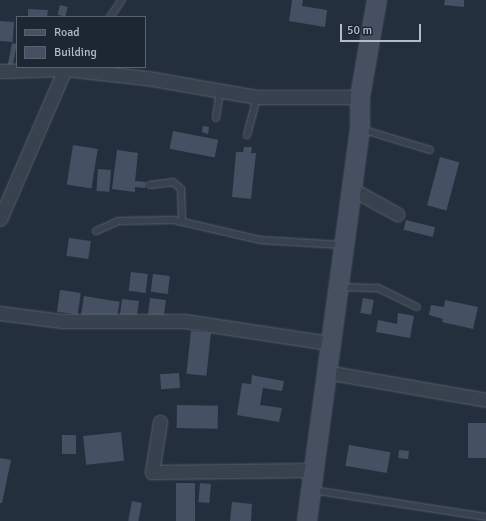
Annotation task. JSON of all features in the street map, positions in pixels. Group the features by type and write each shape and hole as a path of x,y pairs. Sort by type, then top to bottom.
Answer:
{"main road":[{"path":"307,521 342,245 360,129 360,97 377,0"}],"street":[{"path":"0,219 65,70"},
{"path":"0,71 105,70 257,97 360,97"},
{"path":"350,188 397,214"},
{"path":"0,313 62,321 184,321 330,343"},
{"path":"326,372 486,400"},
{"path":"160,422 152,472 313,470"}],"lane":[{"path":"111,16 122,0"},
{"path":"216,118 220,91"},
{"path":"247,135 257,97"},
{"path":"360,129 430,150"},
{"path":"150,185 173,182 181,189 182,222"},
{"path":"96,231 118,221 182,222 260,240 342,245"},
{"path":"337,287 378,288 417,307"},
{"path":"311,490 486,517"}],"building":[{"path":"292,0 303,0 302,6 327,10 325,27 289,21"},
{"path":"445,0 464,0 464,7 444,5"},
{"path":"60,5 68,7 66,16 58,15"},
{"path":"28,9 48,10 47,16 28,16"},
{"path":"0,21 14,22 13,42 0,41"},
{"path":"12,43 16,44 13,66 8,65"},
{"path":"203,126 209,127 208,134 202,132"},
{"path":"173,131 218,140 215,157 170,149"},
{"path":"73,145 98,149 91,188 67,185"},
{"path":"244,147 252,147 251,153 256,153 251,199 232,197 236,152 243,152"},
{"path":"117,150 138,153 135,181 146,182 145,188 135,187 135,192 112,189"},
{"path":"440,157 459,162 446,210 427,205"},
{"path":"98,169 111,170 109,192 96,191"},
{"path":"406,220 435,227 433,237 404,230"},
{"path":"69,238 91,241 88,259 66,256"},
{"path":"131,272 148,274 146,293 129,291"},
{"path":"153,274 170,276 168,294 151,292"},
{"path":"60,290 81,293 78,315 57,312"},
{"path":"84,296 120,302 117,320 81,315"},
{"path":"150,298 166,300 164,319 148,317"},
{"path":"363,298 374,300 371,315 360,313"},
{"path":"122,299 139,301 137,319 120,317"},
{"path":"445,300 478,307 473,329 442,322 443,319 429,315 431,305 444,307"},
{"path":"398,313 414,316 410,338 376,332 378,320 397,324"},
{"path":"191,331 211,333 206,376 187,374"},
{"path":"179,373 180,388 161,389 160,374"},
{"path":"252,375 284,381 282,391 263,388 260,405 282,408 279,422 237,415 242,383 251,384"},
{"path":"177,405 218,406 218,429 177,428"},
{"path":"468,423 486,423 486,458 468,458"},
{"path":"121,432 124,461 86,465 83,436"},
{"path":"62,435 76,435 76,454 62,454"},
{"path":"349,445 390,452 387,473 345,466"},
{"path":"399,450 409,451 408,459 398,458"},
{"path":"0,458 11,460 2,503 0,503"},
{"path":"176,483 195,483 195,521 176,521"},
{"path":"200,483 211,484 209,503 198,502"},
{"path":"132,501 142,503 138,521 128,521"},
{"path":"232,502 252,504 251,521 230,521"}]}
